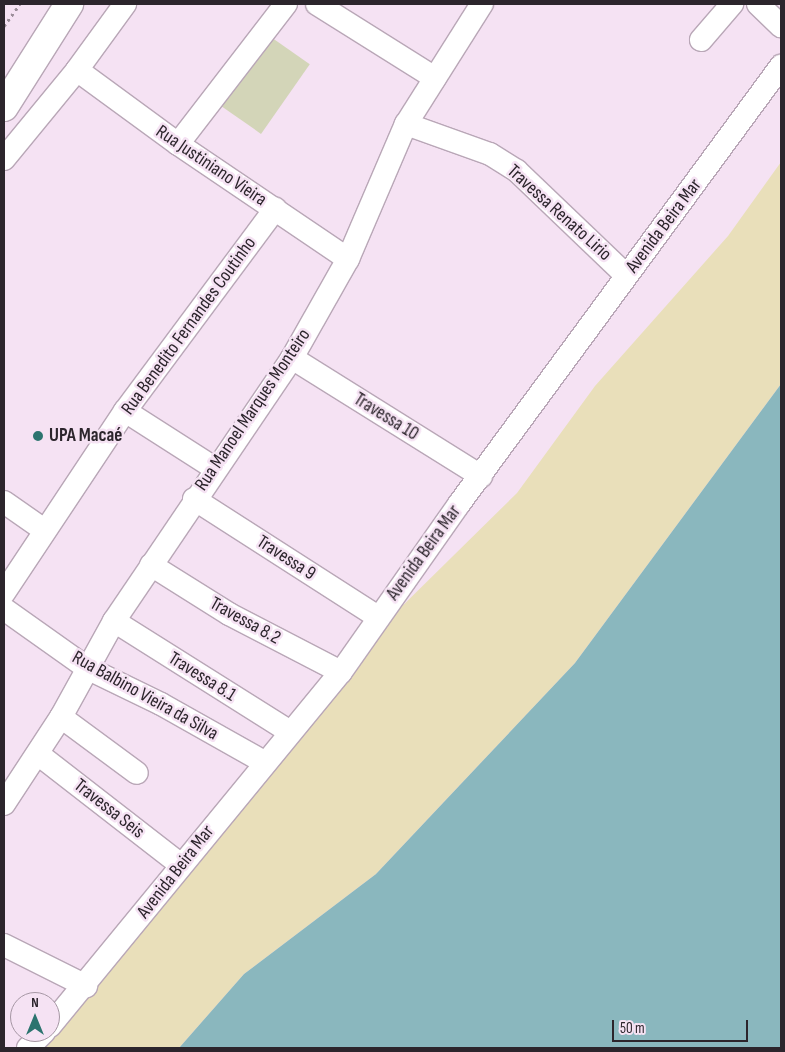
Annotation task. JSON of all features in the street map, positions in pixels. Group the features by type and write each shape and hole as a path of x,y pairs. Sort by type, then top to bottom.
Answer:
{"highway":[{"path":"4,79 68,4"},
{"path":"4,107 68,4"}],"street":[{"path":"4,159 77,70 125,4"},
{"path":"178,144 286,4"},
{"path":"317,4 434,78"},
{"name":"Rua Manoel Marques Monteiro","path":"4,804 61,717 114,621 214,468 292,358 348,258 406,124 482,4"},
{"path":"701,40 732,4"},
{"path":"758,4 781,26"},
{"name":"Avenida Beira Mar","path":"60,1015 86,986 264,762 341,672 626,275 781,66"},
{"name":"Rua Justiniano Vieira","path":"77,70 178,144 348,258"},
{"name":"Travessa Renato Lirio","path":"406,124 490,154 517,171 626,275"},
{"name":"Rua Benedito Fernandes Coutinho","path":"4,593 44,530 125,411 275,209"},
{"name":"Travessa 10","path":"292,358 481,476"},
{"path":"125,411 214,468"},
{"name":"Travessa 9","path":"194,499 378,618"},
{"path":"4,502 44,530"},
{"name":"Travessa 8.2","path":"151,565 229,614 341,672"},
{"name":"Rua Balbino Vieira da Silva","path":"4,609 87,668 161,704 264,762"},
{"name":"Travessa 8.1","path":"114,621 290,732"},
{"path":"61,717 137,773"},
{"name":"Travessa Seis","path":"38,754 181,865"},
{"path":"4,945 86,986"}],"path":[{"path":"4,26 20,4"}],"green space":[{"path":"268,35 310,64 261,134 219,105"}],"sand":[{"path":"781,162 781,384 575,663 376,874 244,974 179,1048 45,1048 50,1042 60,1042 60,1029 387,621 517,493 595,386 728,236"}],"water":[{"path":"781,384 781,1048 179,1048 244,974 376,874 575,663"}],"place":[{"name":"UPA Macaé","path":"38,436"}]}
